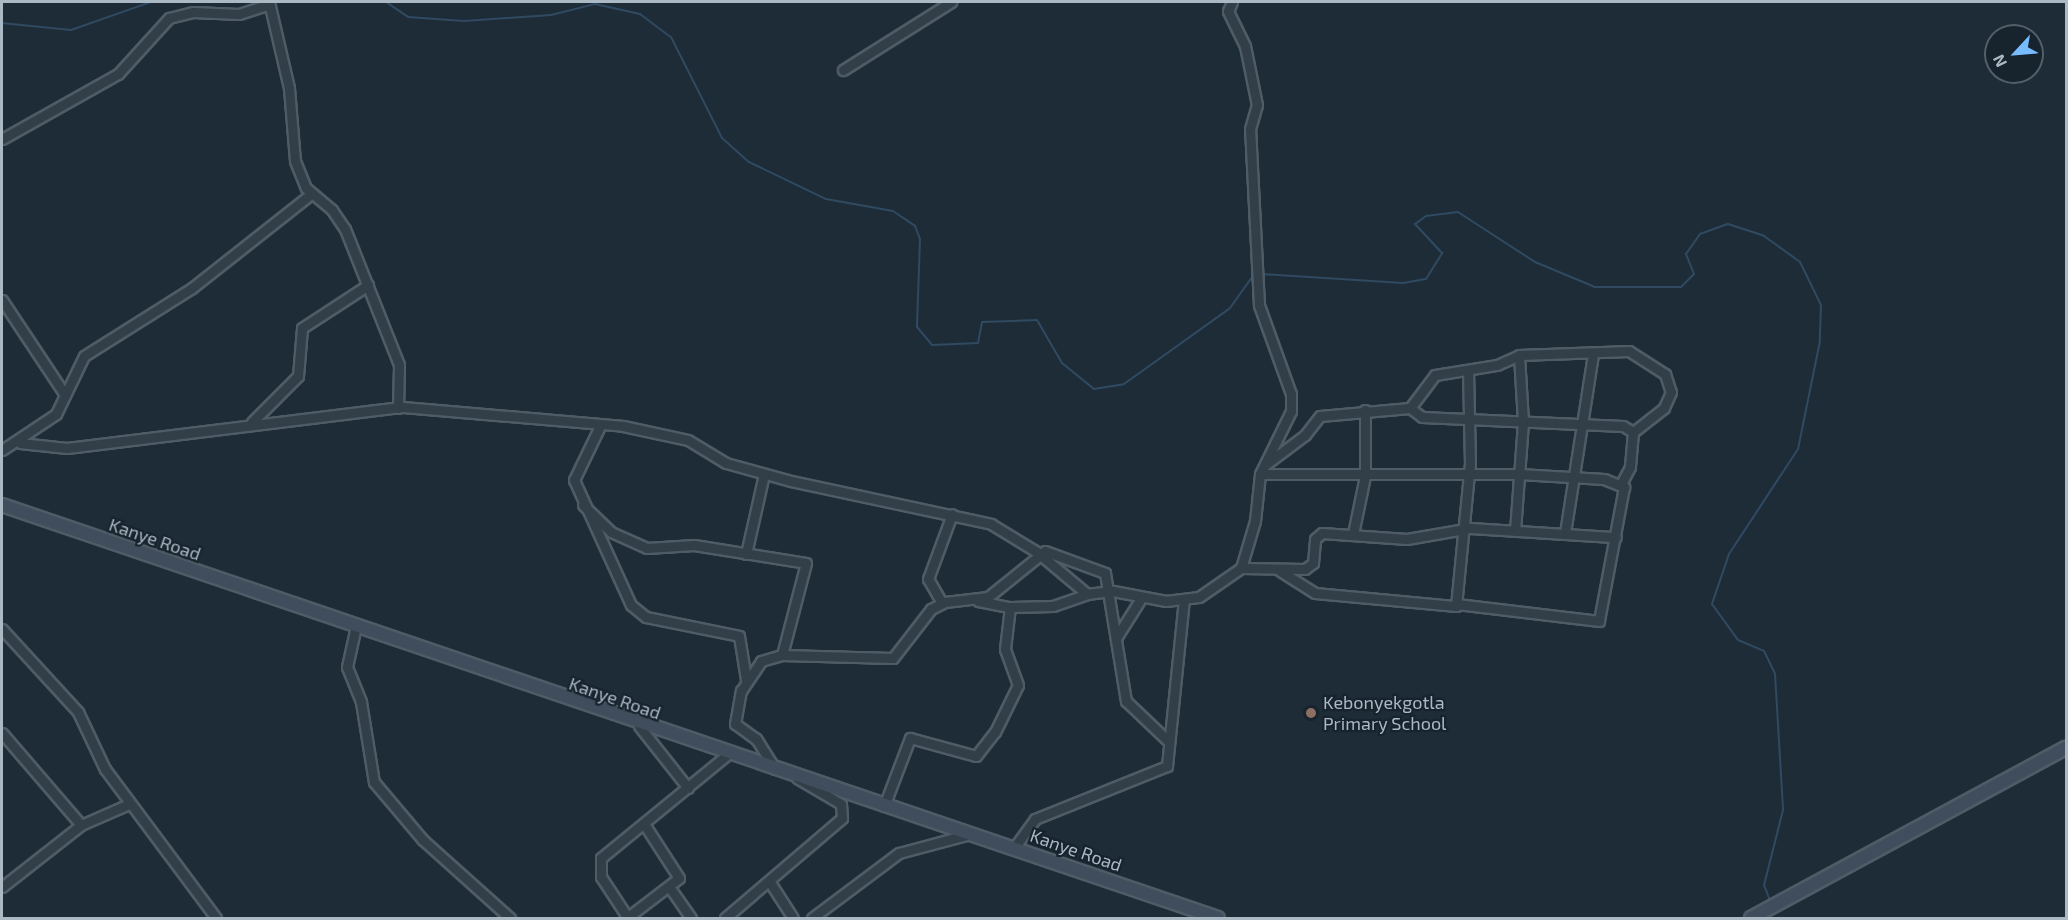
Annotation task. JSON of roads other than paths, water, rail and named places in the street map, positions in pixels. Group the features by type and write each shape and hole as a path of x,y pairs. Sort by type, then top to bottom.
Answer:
{"main road":[{"name":"Kanye Road","path":"2,505 639,726 1014,848 1218,918"},
{"path":"1753,917 2067,748"}],"street":[{"path":"843,70 951,2"},
{"path":"746,679 767,657 782,655 890,659 925,614 942,603 978,601 1010,607 1059,605 1087,594 1108,592 1140,600 1184,600 1225,583 1240,568 1255,521 1262,470 1287,422 1291,394 1259,305 1254,254 1250,115 1257,105 1245,46 1230,6 1222,2"},
{"path":"2,139 118,74 170,18 193,12 239,14 269,3 289,88 295,161 311,194 338,217 368,285 399,365 398,408"},
{"path":"2,450 20,442 56,414 84,356 192,288 311,194"},
{"path":"252,422 297,376 302,328 368,285"},
{"path":"2,300 65,395"},
{"path":"1410,408 1429,378 1468,371 1519,355 1593,355 1633,352 1670,380 1667,405 1633,432 1630,467 1621,484"},
{"path":"1515,531 1523,421 1519,355"},
{"path":"1565,533 1584,424 1593,355"},
{"path":"1457,604 1460,528 1468,476 1471,419 1468,371"},
{"path":"20,442 67,448 252,422 398,408 600,426 688,440 726,463 764,474 991,524 1037,552 1087,594"},
{"path":"1262,470 1320,416 1365,410 1410,408 1422,417 1584,424 1633,432"},
{"path":"1353,534 1365,476 1365,410"},
{"path":"1287,422 1299,436"},
{"path":"600,426 577,467 578,499 636,612 738,636 746,679 735,724 756,739 775,769"},
{"path":"1281,436 1299,436"},
{"path":"1262,470 1365,476 1519,474 1621,484"},
{"path":"746,554 764,474"},
{"path":"1280,571 1315,593 1450,608 1457,604 1597,622 1604,614 1625,492 1621,484"},
{"path":"578,499 612,532 647,548 694,545 807,566 782,655"},
{"path":"942,603 928,579 952,514"},
{"path":"1240,568 1280,571 1312,565 1319,534 1353,534 1407,539 1460,528 1616,537"},
{"path":"1037,552 1099,567 1108,592 1126,701 1168,741"},
{"path":"978,601 1012,579 1037,552"},
{"path":"1116,638 1140,600"},
{"path":"1014,848 1035,819 1165,767 1184,600"},
{"path":"884,806 910,738 976,756 995,732 1018,685 1005,649 1010,607"},
{"path":"356,626 346,666 361,702 378,789 423,840 510,918"},
{"path":"2,629 78,712 105,769 216,918"},
{"path":"639,726 688,788"},
{"path":"2,733 81,825"},
{"path":"644,824 680,873 670,888 628,918 601,877 601,858 728,754"},
{"path":"725,918 771,884 845,813 841,804 795,776"},
{"path":"2,887 81,825 129,804"},
{"path":"812,918 899,853 970,834"},
{"path":"771,884 793,918"},
{"path":"670,888 691,918"}],"waterway":[{"path":"2,23 71,30 151,2"},
{"path":"386,2 408,17 464,21 551,15 595,4 640,14 671,37 722,138 749,162 826,199 893,211 915,226 920,239 917,327 932,345 978,343 982,322 1037,320 1062,363 1094,389 1124,384 1230,308 1255,273"},
{"path":"1261,274 1403,283 1426,279 1442,253 1415,224 1426,216 1458,212 1535,262 1595,287 1681,287 1694,274 1686,254 1700,234 1728,224 1764,236 1800,262 1821,305 1820,341 1798,449 1729,554 1712,604 1738,640 1764,651 1775,674 1783,810 1764,885 1770,901"}],"place":[{"name":"Kebonyekgotla Primary School","path":"1311,713"}]}
